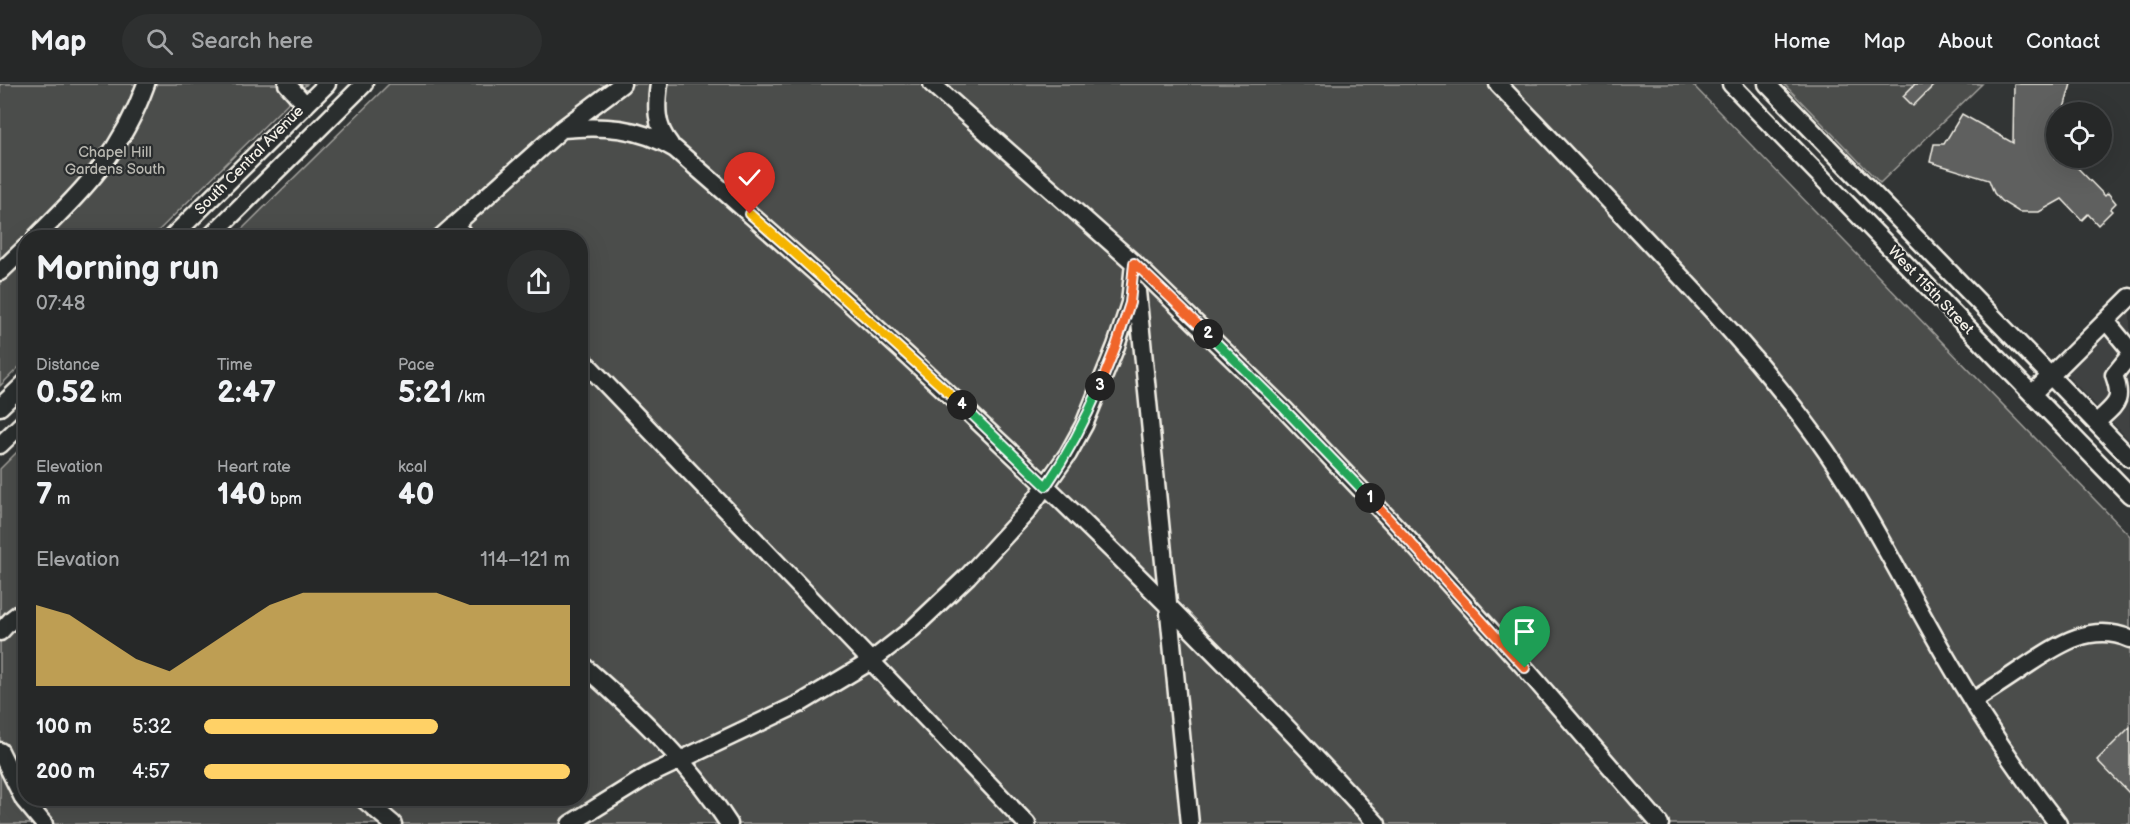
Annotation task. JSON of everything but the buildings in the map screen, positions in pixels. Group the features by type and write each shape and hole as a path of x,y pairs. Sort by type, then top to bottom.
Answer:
{"street":[{"path":"43,230 82,191 109,158 132,118 146,84"},
{"path":"287,84 306,105"},
{"name":"South Central Avenue","path":"217,230 364,84"},
{"path":"461,230 562,129 622,84"},
{"path":"659,84 656,113 663,135 675,149"},
{"path":"932,84 1134,263 1284,409 1408,539 1525,668 1660,824"},
{"path":"1498,84 1706,303 1751,353 1796,410 1826,450 1874,526 1946,658 1973,702 1999,743 2058,824"},
{"name":"West 115th Street","path":"1731,84 2130,495"},
{"name":"West 115th Street","path":"1767,84 2130,458"},
{"name":"South Central Avenue","path":"179,230 306,105 322,86"},
{"path":"562,129 596,127 640,132 658,138 675,149 932,377 1046,486 1169,605 1377,824"},
{"path":"0,272 18,255"},
{"path":"570,824 649,775 801,703 871,661 912,629 969,576 1026,513 1068,454 1084,425 1130,303 1134,263"},
{"path":"1134,263 1190,824"},
{"path":"2031,394 2130,297"},
{"path":"2106,321 2130,350"},
{"path":"2096,423 2118,401 2119,392 2114,375 2130,355"},
{"path":"588,365 1027,824"},
{"path":"0,407 18,390"},
{"path":"0,445 18,428"},
{"path":"0,632 18,614"},
{"path":"1973,702 2053,648 2075,637 2092,633 2108,633 2130,639"},
{"path":"588,670 632,710 680,759 702,785 729,824"},
{"path":"0,751 18,788"},
{"path":"29,806 44,824"},
{"path":"372,806 393,824"}],"shaded area":[{"path":"2130,285 2130,441 2053,361"}],"green space":[{"name":"Chapel Hill Gardens South","path":"0,84 307,84 159,230 18,230 18,368 0,386"},
{"path":"389,84 1692,84 2130,536 2130,824 0,824 0,469 18,451 18,806 588,806 588,230 241,230"},
{"path":"1784,84 1982,84 1880,183"}],"route":[{"path":"750,214 948,392 1046,486 1084,425 1116,346 1130,303 1134,263 1335,461 1525,668"}]}
